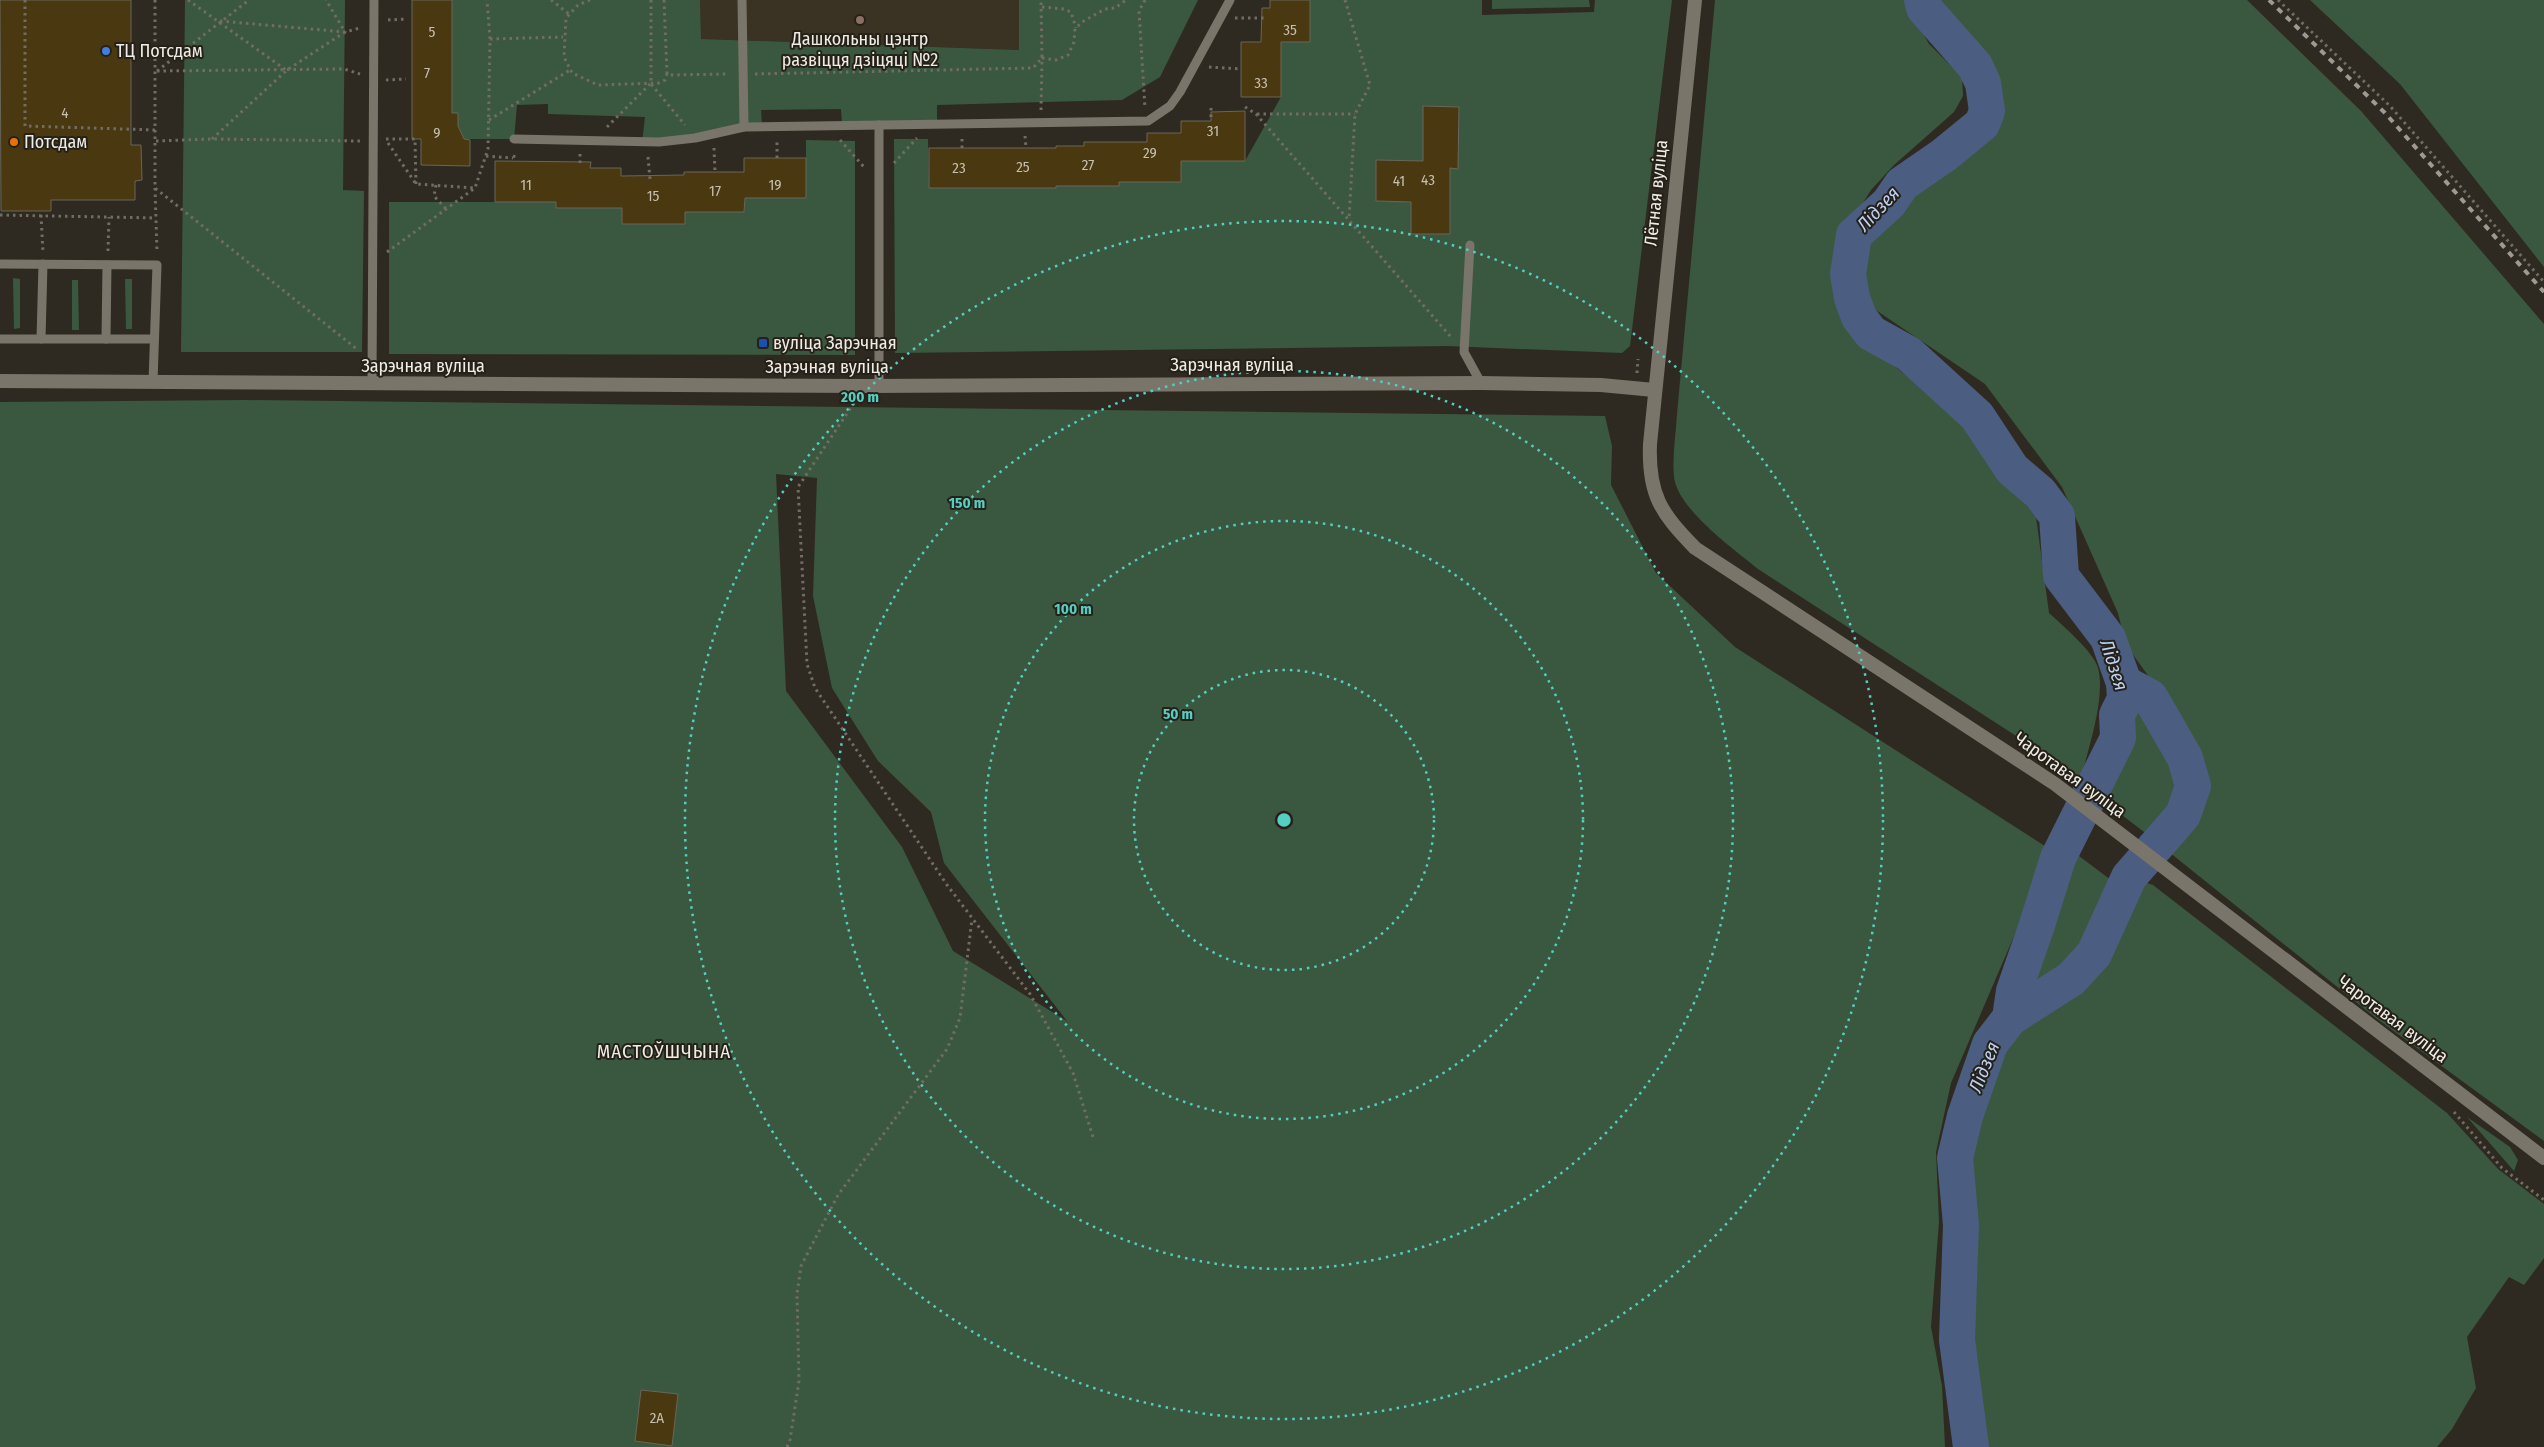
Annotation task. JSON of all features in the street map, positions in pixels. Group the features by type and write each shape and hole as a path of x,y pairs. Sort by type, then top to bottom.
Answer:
{"street":[{"name":"Лётная вуліца","path":"1654,390 1695,0"},
{"name":"Зарэчная вуліца","path":"0,381 872,386 1481,383 1601,385 1654,390"},
{"name":"Чаротавая вуліца","path":"1654,390 1649,468 1653,489 1668,520 1695,548 2055,784 2544,1158"}],"lane":[{"path":"372,384 374,0"},
{"path":"742,0 744,127"},
{"path":"514,139 642,143 695,138 744,127 1040,121 1146,121 1170,106 1180,92 1230,0"},
{"path":"872,386 878,125"},
{"path":"1470,245 1464,352 1481,383"},
{"path":"0,264 157,265 153,382"},
{"path":"41,339 43,264"},
{"path":"106,339 107,265"},
{"path":"0,339 154,339"}],"path":[{"path":"25,0 25,126 156,130"},
{"path":"155,0 157,265"},
{"path":"188,0 287,70"},
{"path":"156,71 249,0"},
{"path":"326,0 345,32"},
{"path":"382,255 475,188 488,149 490,39 487,0"},
{"path":"551,0 569,14"},
{"path":"590,0 578,5 566,18 564,57 572,73 598,85 651,84 665,80 667,74 664,0"},
{"path":"651,0 651,84 695,138"},
{"path":"1040,121 1041,0"},
{"path":"1076,28 1094,14 1105,9 1115,8 1126,0"},
{"path":"1145,0 1139,11 1146,121"},
{"path":"1345,0 1370,85 1355,114 1349,220"},
{"path":"2278,0 2390,106 2544,282"},
{"path":"1042,7 1064,8 1071,12 1076,28 1074,42 1068,55 1056,60 1042,58"},
{"path":"1229,18 1266,18"},
{"path":"212,139 287,70 345,32 386,20 406,19"},
{"path":"220,21 345,32"},
{"path":"490,39 564,37"},
{"path":"667,74 1033,68 1042,58"},
{"path":"1204,67 1241,69"},
{"path":"156,71 344,69 385,80 406,79"},
{"path":"489,120 570,70"},
{"path":"580,164 580,153 651,84"},
{"path":"1211,107 1211,117"},
{"path":"1245,107 1256,114 1464,352"},
{"path":"1256,114 1355,114"},
{"path":"1025,133 1026,148"},
{"path":"962,148 963,135"},
{"path":"888,169 918,136"},
{"path":"777,137 777,158"},
{"path":"838,137 867,170"},
{"path":"156,142 212,139 343,142 415,139 416,184"},
{"path":"384,139 416,184"},
{"path":"714,144 715,172"},
{"path":"512,150 513,158"},
{"path":"486,156 518,158"},
{"path":"648,157 650,179"},
{"path":"416,184 475,188"},
{"path":"436,185 434,196 446,209"},
{"path":"155,188 372,362"},
{"path":"0,215 156,218"},
{"path":"41,216 43,264"},
{"path":"107,265 109,217"},
{"path":"872,386 798,486 807,664 815,688 972,918 1030,994 1073,1073 1092,1137"},
{"path":"787,1447 790,1440 799,1381 796,1294 801,1266 838,1195 947,1049 960,1018 972,918"},
{"path":"2453,1111 2502,1168 2544,1200"}],"shaded area":[{"name":"Дашкольны цэнтр развіцця дзіцяці №2","path":"700,0 1019,0 1019,50 701,39"}],"green space":[{"path":"185,0 345,0 343,190 364,191 362,352 181,352"},
{"path":"452,0 700,0 701,39 1019,50 1019,0 1198,0 1160,77 1122,100 937,105 937,124 842,125 841,109 761,110 762,126 642,143 645,117 548,114 548,104 517,105 514,139 464,139 458,126 458,113 452,113"},
{"path":"1310,0 1482,0 1482,15 1594,12 1595,0 1672,0 1630,346 1622,353 1447,346 895,353 894,139 928,139 929,188 1056,188 1056,186 1119,186 1119,182 1181,182 1181,161 1245,161 1281,97 1281,42 1310,42"},
{"path":"1492,0 1589,0 1590,7 1492,9"},
{"path":"1715,0 1904,0 1929,44 1962,77 1963,96 1954,112 1894,165 1871,190 1846,230 1835,261 1841,312 1867,345 1955,413 2036,517 2049,613 2084,646 2098,668 2100,693 2098,708 2081,778 1758,569 1722,540 1695,514 1677,488 1674,476 1674,445"},
{"path":"1940,0 2247,0 2361,111 2544,324 2544,1141 2376,1018 2169,852 2189,833 2199,804 2205,777 2180,726 2152,681 2126,645 2118,613 2062,487 1985,384 1864,302 1859,262 1866,243 1891,208 1949,164 1991,121 1988,64 1973,37 1952,18"},
{"path":"2310,0 2544,0 2544,267 2400,84"},
{"path":"806,140 855,141 855,355 389,354 389,202 556,202 557,208 622,208 622,224 685,224 685,212 744,212 745,198 806,198"},
{"path":"13,278 20,279 20,328 14,329"},
{"path":"125,279 132,279 132,329 126,329"},
{"path":"72,280 78,280 79,330 72,330"},
{"path":"245,400 1605,416 1612,446 1611,485 1656,573 1735,647 2051,850 1951,1083 1936,1152 1939,1221 1931,1327 1942,1386 1945,1447 0,1447 0,402","holes":["776,474 817,478 813,596 832,688 878,761 931,812 944,863 1067,1021 953,951 902,847 786,691"]},
{"path":"2128,690 2146,702 2180,761 2187,788 2177,811 2152,838 2097,796 2122,739 2122,717 2128,701"},
{"path":"2071,850 2115,883 2079,947 2044,985 2020,991"},
{"path":"2138,880 2153,885 2447,1113 2498,1169 2544,1204 2544,1258 2524,1285 2509,1277 2467,1337 2476,1388 2452,1429 2437,1447 1974,1447 1959,1274 1968,1231 1965,1157 1977,1107 1998,1048 2015,1024 2101,966 2131,903"},
{"path":"2467,1117 2510,1147 2518,1160 2514,1171"}],"building":[{"path":"0,0 131,0 131,145 141,145 142,180 135,181 135,200 51,200 51,211 1,211"},
{"path":"412,0 452,0 452,113 458,113 458,126 464,139 470,140 470,166 421,165 421,139 412,139"},
{"path":"1270,0 1310,0 1310,42 1281,42 1281,97 1241,97 1241,42 1261,42 1262,8 1270,8"},
{"path":"1423,106 1459,107 1458,169 1450,168 1450,234 1411,234 1411,202 1376,201 1376,160 1423,161"},
{"path":"1245,111 1245,161 1181,161 1181,182 1119,182 1119,186 1056,186 1056,188 929,188 929,148 1056,148 1056,146 1084,146 1084,142 1147,142 1147,133 1181,133 1181,121 1211,121 1211,112"},
{"path":"744,158 806,158 806,198 745,198 744,212 685,212 685,224 622,224 622,208 556,208 556,202 495,202 495,161 591,162 590,168 621,168 621,176 684,175 684,172 744,172"},
{"path":"641,1390 678,1394 672,1446 635,1441"}],"waterway":[{"name":"Лідзея","path":"1922,0 1924,8 1975,66 1983,83 1987,111 1982,124 1944,155 1902,184 1889,203 1854,235 1848,274 1852,298 1859,317 1871,333 1909,354 1977,416 2012,469 2040,493 2057,516 2061,576 2108,638 2124,683 2125,699 2117,715 2118,738 2058,858 2014,991 2010,1018 1990,1044 1965,1116 1955,1158 1961,1225 1957,1340 1971,1447"},
{"path":"2010,1018 2071,979 2094,954 2129,877 2183,815 2193,786 2185,758 2150,697 2124,683"}],"railway":[{"path":"2269,0 2385,113 2544,292"}],"place":[{"name":"Дашкольны цэнтр развіцця дзіцяці №2","path":"860,20"},
{"name":"ТЦ Потсдам","path":"106,51"},
{"name":"Потсдам","path":"14,142"},
{"name":"вуліца Зарэчная","path":"763,343"}],"district":[{"name":"МАСТОЎШЧЫНА","path":"664,1051"}]}
